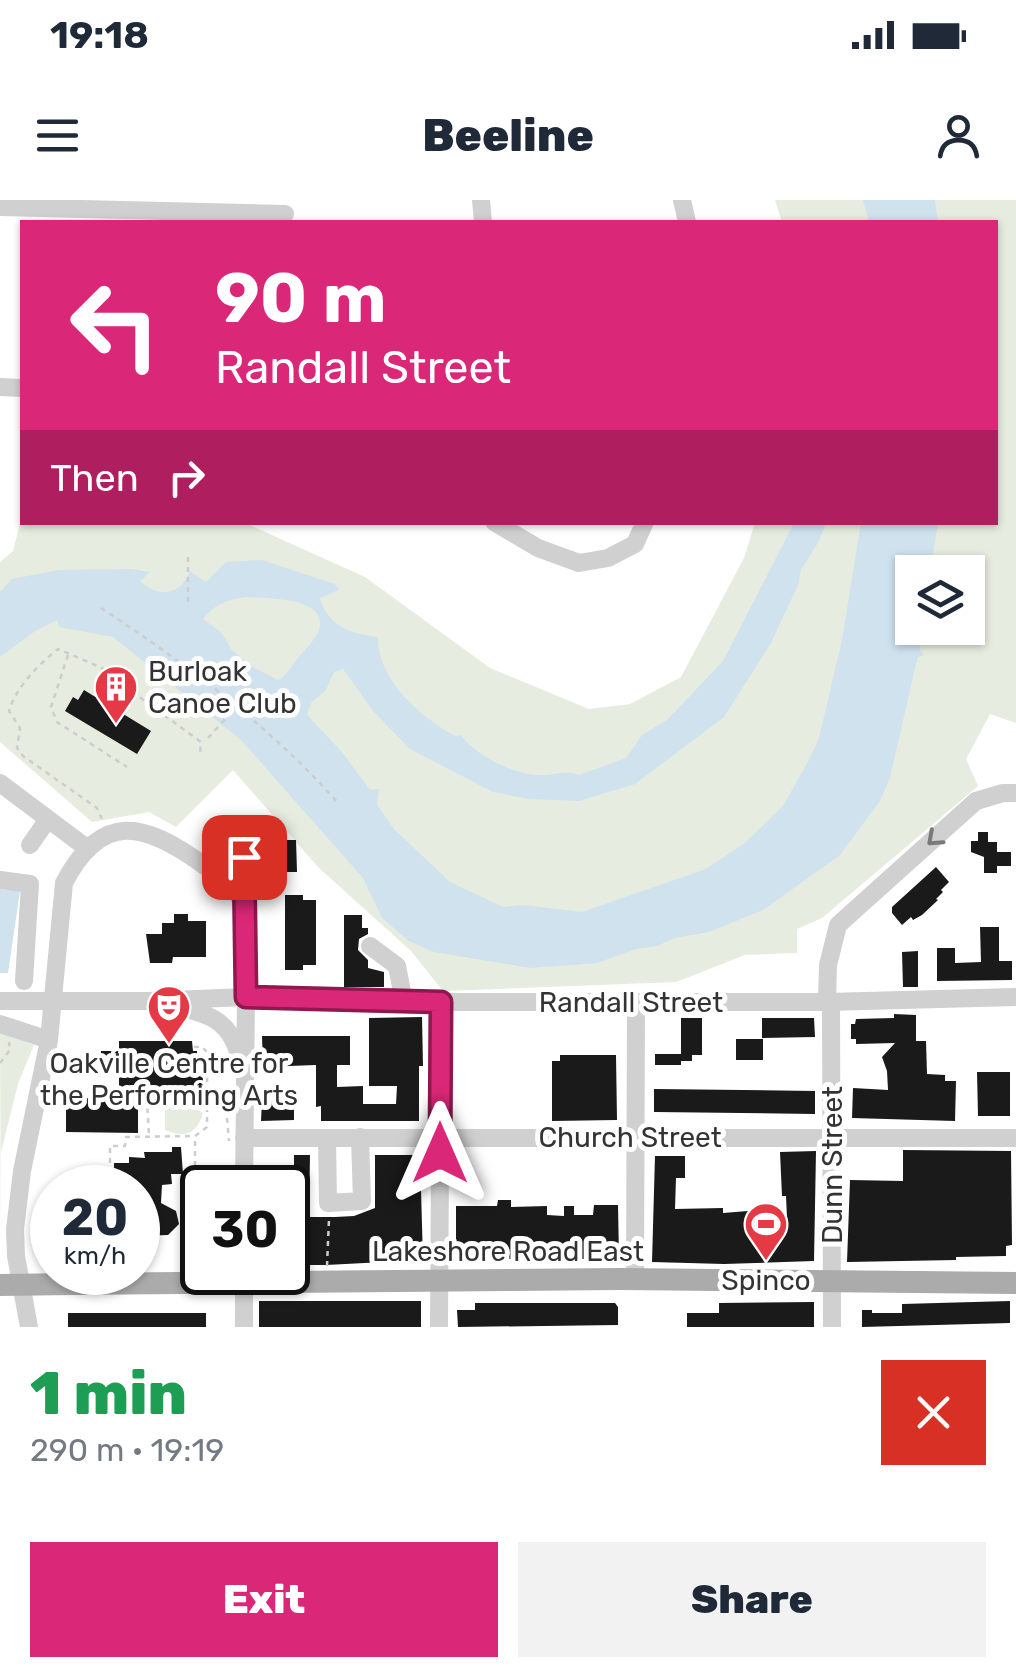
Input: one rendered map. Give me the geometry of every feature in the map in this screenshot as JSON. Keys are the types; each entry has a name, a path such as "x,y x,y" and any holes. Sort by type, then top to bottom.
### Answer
{"main road":[{"name":"Lakeshore Road East","path":"310,1279 1016,1283"},
{"name":"Lakeshore Road East","path":"0,1285 180,1284"}],"street":[{"path":"0,206 78,204 285,212"},
{"path":"499,525 538,548 579,563 608,558 635,544 644,525"},
{"path":"0,782 88,849"},
{"name":"Dunn Street","path":"832,1327 828,964 838,926 976,801 1003,793 1016,794"},
{"path":"30,845 48,819"},
{"path":"29,1327 15,1230 22,1171 50,1040 64,883 75,862 88,849 108,835 136,831 167,839 233,888 242,898 244,908"},
{"path":"241,1165 237,1139 245,1072 246,997 242,832"},
{"path":"0,880 30,884 24,981"},
{"path":"370,946 401,972 404,1002"},
{"name":"Randall Street","path":"148,1001 246,997 404,1002 829,1002 1016,997"},
{"path":"0,1001 148,1001 202,1013 228,1028 245,1072"},
{"path":"439,1327 441,1002"},
{"path":"635,1280 636,1002"},
{"path":"5,1031 50,1040"},
{"path":"327,1138 328,1202 362,1201 360,1137"},
{"name":"Church Street","path":"237,1139 1016,1138"},
{"path":"244,1295 244,1327"}],"path":[{"path":"188,556 188,602"},
{"path":"101,608 236,707 306,768 338,803"},
{"path":"108,835 97,808 17,748 20,728 9,711 12,700 46,659 58,649 102,668 127,692 201,742 200,754"},
{"path":"69,654 52,706 56,722 127,767"},
{"path":"208,738 236,707"},
{"path":"0,1045 5,1031"},
{"path":"0,1063 10,1050 5,1031"},
{"path":"110,1165 110,1146 126,1146 126,1137 195,1136 207,1127 207,1052 194,1047"},
{"path":"207,1094 230,1091"},
{"path":"207,1094 225,1095 237,1139"},
{"path":"147,1098 148,1136"},
{"path":"195,1136 195,1165"},
{"path":"327,1268 329,1218"}],"shaded area":[{"path":"775,200 1016,200 1016,723 990,714 966,759 978,786 822,918 797,929 797,953 745,955 676,982 443,991 411,951 319,868 233,770 176,827 149,812 92,822 0,742 0,562 13,551 20,523 249,525 365,577 490,668 589,709 630,704 681,677 744,558 754,525 998,525 998,220 781,220"},
{"path":"0,1033 34,1045 18,1084 1,1152 1,1255"},
{"path":"172,1098 194,1098 195,1108 203,1113 190,1132 165,1130 165,1103"}],"water":[{"path":"863,200 935,200 938,220 868,220"},
{"path":"793,525 825,525 801,570 771,643 724,717 635,784 579,801 529,799 493,792 410,749 374,712 343,669 334,672 307,715 342,752 370,790 379,789 377,805 394,829 450,882 503,907 524,905 582,912 706,869 745,843 783,806 819,738 842,640 861,525 938,525 933,555 895,555 895,645 920,645 924,655 918,657 890,778 880,801 840,855 763,910 709,932 675,938 597,963 531,968 434,952 409,941 382,918 363,878 242,741 113,637 59,627 57,620 0,657 0,592 12,579 59,570 132,569 150,572 140,581 154,590 168,592 181,586 190,571 206,582 226,562 262,560 335,584 339,590 320,598 328,615 350,631 378,637 385,668 403,695 428,718 455,736 461,735 496,762 539,775 579,775 626,758 642,735 667,720 723,661","holes":["245,597 306,606 316,612 320,622 317,634 278,680 251,666 231,649 222,633 203,619 227,601"]},
{"path":"0,889 20,891 8,973 0,973"}],"building":[{"name":"Burloak Canoe Club","path":"84,690 151,731 137,754 65,711 73,697 78,700"},
{"path":"978,832 988,832 988,842 997,842 997,852 1011,852 1011,866 997,866 997,873 984,873 984,857 971,852 971,841 978,841"},
{"path":"265,840 296,840 297,872 280,872 280,864 265,864"},
{"path":"936,867 949,882 922,915 913,920 911,917 902,925 892,907"},
{"path":"285,895 316,900 316,965 303,965 303,970 285,970"},
{"path":"174,914 188,914 188,921 206,921 206,957 173,957 172,963 150,963 146,934 162,934 162,923 174,923"},
{"path":"344,915 362,915 362,928 368,928 368,934 359,939 358,950 368,960 368,968 384,972 384,987 344,987"},
{"path":"980,927 999,927 999,961 1012,961 1012,980 937,981 937,948 955,948 955,963 981,962"},
{"path":"918,951 918,987 903,987 902,952"},
{"path":"894,1014 916,1015 916,1041 926,1041 927,1074 945,1075 945,1081 956,1081 955,1121 852,1118 853,1088 888,1090 882,1057 895,1043 856,1044 856,1039 851,1039 851,1024 856,1019 894,1018"},
{"path":"422,1017 419,1121 321,1121 321,1106 316,1107 316,1065 263,1067 262,1036 350,1036 350,1065 337,1065 337,1087 363,1086 363,1104 396,1104 397,1086 369,1086 369,1018"},
{"path":"681,1018 702,1018 702,1055 692,1055 692,1061 681,1061 681,1065 655,1065 655,1054 681,1054"},
{"path":"762,1018 814,1018 815,1037 762,1038"},
{"path":"736,1039 763,1039 763,1060 736,1060"},
{"path":"119,1041 192,1041 193,1051 197,1051 200,1059 204,1087 188,1087 188,1092 138,1092 138,1133 66,1132 66,1098 119,1098 119,1072 101,1072 101,1051 119,1051"},
{"path":"560,1055 616,1055 617,1120 552,1121 552,1061 560,1061"},
{"path":"977,1072 1010,1072 1010,1116 978,1116"},
{"path":"654,1089 815,1091 815,1114 654,1112"},
{"path":"262,1100 294,1100 294,1120 261,1121"},
{"path":"172,1147 181,1147 182,1165 180,1174 171,1174 172,1184 162,1185 161,1203 176,1211 179,1224 168,1235 160,1235 160,1165 114,1163 129,1163 129,1157 145,1158 144,1152 172,1152"},
{"path":"903,1150 1011,1151 1012,1245 1006,1246 1006,1256 847,1262 850,1180 903,1181"},
{"path":"816,1151 814,1261 652,1262 655,1156 685,1156 685,1178 676,1178 675,1209 723,1208 723,1213 760,1210 760,1218 787,1218 780,1152"},
{"path":"294,1155 310,1155 310,1165 294,1165"},
{"path":"375,1155 420,1155 423,1260 310,1265 310,1217 354,1216 375,1208"},
{"path":"498,1200 511,1200 511,1207 547,1206 547,1215 564,1216 564,1206 574,1206 574,1215 593,1215 594,1205 618,1205 619,1259 484,1259 474,1264 456,1264 456,1206 497,1206"},
{"path":"259,1301 421,1301 421,1327 259,1327"},
{"path":"1010,1301 1010,1323 862,1327 862,1310 902,1313 902,1304"},
{"path":"814,1302 814,1327 687,1327 687,1313 719,1313 719,1303"},
{"path":"475,1303 615,1303 618,1325 458,1327 457,1310 475,1310"},
{"path":"68,1313 206,1313 206,1327 68,1327"}],"place":[{"name":"Burloak Canoe Club","path":"116,725"},
{"name":"Oakville Centre for the Performing Arts","path":"169,1045"},
{"name":"Spinco","path":"766,1262"}],"route":[{"path":"244,857 246,997 441,1002 440,1153"}]}
